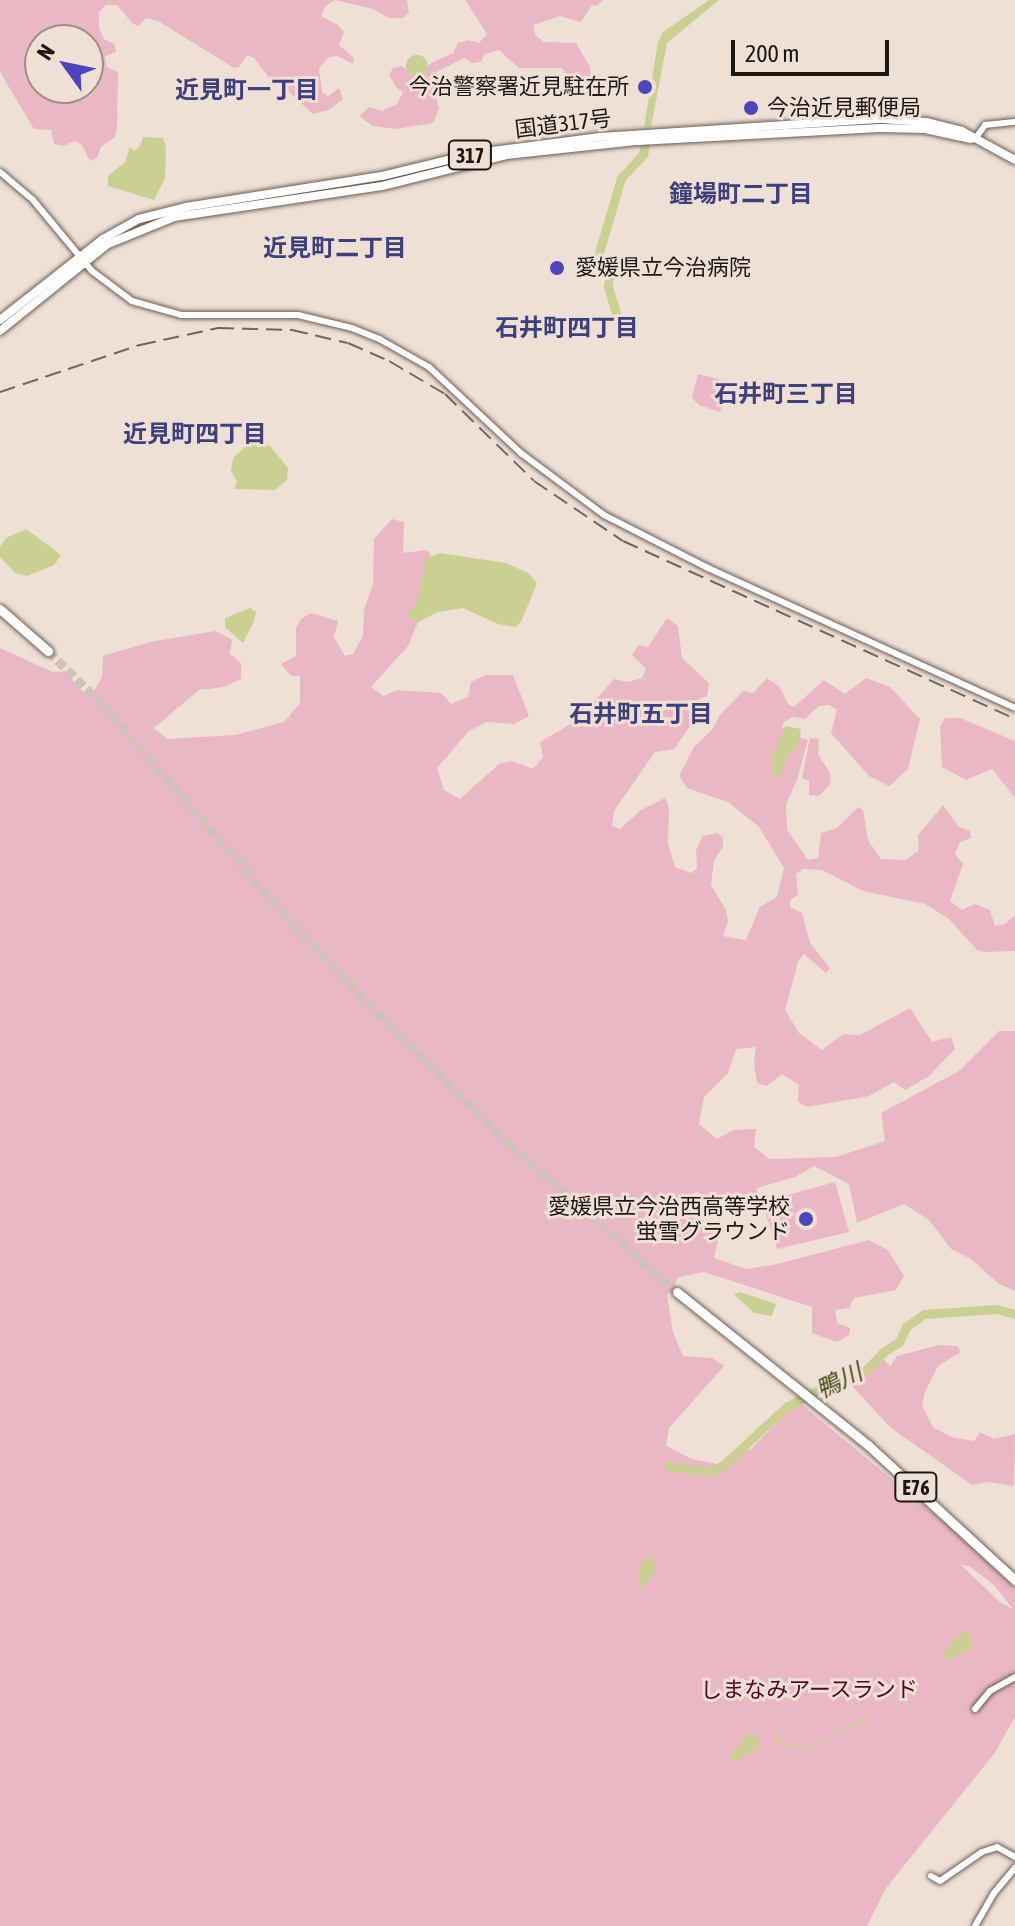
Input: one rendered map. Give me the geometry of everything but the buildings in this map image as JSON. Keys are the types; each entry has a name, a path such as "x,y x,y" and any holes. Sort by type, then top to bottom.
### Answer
{"highway":[{"name":"国道317号","path":"0,320 82,260 120,237 174,217 382,186 506,155 638,141 880,128 925,129 975,139 1015,160"},
{"name":"国道317号","path":"0,331 82,260"},
{"path":"0,609 48,651"},
{"name":"E76","path":"677,1292 796,1386 924,1494 1015,1580"}],"street":[{"path":"975,139 985,125 1015,122"},
{"path":"0,172 26,192 82,260 123,296 160,312 181,315 298,315 352,328 381,340 429,367 522,454 604,515 708,568 1015,708"},
{"path":"975,1709 990,1691 1015,1677"},
{"path":"931,1876 940,1881 982,1852 997,1847 1015,1857"},
{"path":"975,1926 994,1893 1015,1868"}],"green space":[{"path":"0,0 335,0 325,6 321,16 344,32 339,45 354,58 353,64 337,56 329,57 319,68 322,92 328,96 339,88 343,99 329,110 313,114 279,83 271,80 254,58 247,55 239,67 234,68 158,21 146,18 139,26 133,24 117,5 106,5 99,12 99,24 24,24 24,104 104,104 104,39 115,45 116,52 105,56 107,67 118,72 115,137 101,147 97,158 90,161 82,145 75,141 63,146 54,144 51,130 34,129 0,71"},
{"path":"335,0 407,0 409,13 403,18 389,18 373,9"},
{"path":"465,0 603,0 597,6 592,5 581,22 560,16 533,25 535,35 544,42 576,43 590,67 590,76 584,80 568,77 562,68 519,68 499,50 485,54 480,62 472,63 464,58 431,75 439,108 433,123 396,129 373,126 359,116 369,107 382,111 397,104 403,92 389,75 393,68 401,66 419,77 431,63 453,53 458,43 469,40 479,43 487,34"},
{"path":"698,374 730,382 720,412 699,405 692,398"},
{"name":"しまなみアースランド","path":"392,519 404,522 403,553 427,550 433,560 421,615 408,646 371,687 383,696 397,690 441,693 451,704 468,697 471,682 486,675 513,675 529,716 514,724 487,722 469,731 437,768 444,790 460,799 499,764 512,761 533,769 543,757 540,742 579,719 614,679 627,682 642,678 646,669 632,655 639,645 648,647 667,618 678,626 682,658 709,683 707,696 696,701 692,723 674,749 655,752 614,811 612,826 620,829 641,810 665,798 669,808 668,843 675,867 691,873 697,869 696,850 703,836 717,833 723,838 723,847 714,860 711,885 726,910 728,921 723,936 746,940 760,907 777,897 784,868 759,827 728,802 687,788 679,776 694,747 712,730 720,715 743,691 753,693 767,678 780,687 788,704 794,707 824,680 845,694 866,678 890,687 920,719 908,769 889,786 869,776 831,733 837,710 829,705 819,706 805,719 793,717 784,722 782,727 787,734 808,740 797,780 786,804 787,830 808,860 818,858 821,833 837,828 858,807 863,810 868,840 881,859 906,860 919,850 918,835 943,805 959,827 970,831 971,838 960,842 955,854 963,864 950,901 962,910 975,904 990,910 995,926 1005,924 1015,915 1015,951 985,952 977,950 949,919 925,904 863,891 822,870 803,869 796,874 798,895 790,900 790,907 802,913 810,943 830,968 826,973 804,954 798,962 785,1010 799,1033 822,1050 843,1034 860,1035 910,1008 932,1042 951,1037 955,1049 929,1076 905,1090 894,1082 869,1096 807,1107 798,1102 799,1085 782,1074 767,1086 757,1083 754,1062 756,1047 736,1049 728,1073 704,1097 699,1124 717,1139 733,1130 756,1129 754,1147 770,1159 836,1157 885,1141 881,1113 959,1071 999,1031 1015,1031 1015,1291 999,1284 971,1259 951,1249 929,1220 904,1204 857,1223 849,1184 814,1166 795,1177 757,1188 757,1206 732,1209 697,1192 678,1200 683,1215 703,1220 720,1230 714,1258 746,1269 869,1240 888,1250 904,1276 896,1290 854,1298 849,1308 835,1310 837,1323 850,1328 849,1335 837,1342 812,1333 812,1307 704,1272 679,1277 667,1295 673,1332 683,1356 712,1358 724,1366 669,1428 666,1446 692,1459 717,1464 752,1448 786,1413 801,1404 948,1526 1015,1588 1015,1717 994,1754 886,1888 867,1926 0,1926 0,648 53,672 65,671 89,699 102,677 103,656 150,642 216,631 232,640 230,654 241,663 241,679 224,687 199,690 154,728 167,739 235,735 284,722 300,703 300,676 291,676 281,664 296,656 296,628 301,619 311,613 338,621 334,637 345,656 353,654 363,636 364,610 373,584 374,539","holes":["961,1565 969,1566 994,1585 1013,1609 1000,1602"]},
{"path":"945,718 960,718 1015,741 1015,798 992,769 966,780 942,767 940,727"},
{"path":"810,738 819,739 818,754 831,775 830,784 819,796 809,795 809,781 802,778"},
{"name":"愛媛県立今治西高等学校 蛍雪グラウンド","path":"835,1182 849,1232 777,1249 763,1205 766,1201"},
{"path":"939,1345 957,1346 961,1352 938,1366 925,1392 922,1406 933,1427 951,1437 974,1441 980,1432 994,1439 1015,1434 1014,1486 989,1482 972,1485 891,1428 851,1385 884,1359 890,1367 897,1356"}],"shaded area":[{"path":"709,0 719,0 667,43 651,127 644,127 658,42 663,32"},
{"path":"417,55 425,58 428,66 425,74 417,77 409,74 406,66 409,58"},
{"path":"143,137 163,138 166,148 165,178 154,200 108,186 108,176 125,162 130,147 134,151 140,146"},
{"path":"260,443 270,446 288,468 287,480 275,490 234,489 237,481 231,471 233,458 246,446"},
{"path":"26,529 61,555 54,565 27,576 15,573 0,557 0,547 6,538"},
{"path":"440,553 506,563 528,573 537,583 521,622 515,627 498,624 463,608 438,612 418,622 411,620 408,615 418,599 426,559"},
{"path":"250,608 256,612 243,643 225,627 225,618"},
{"path":"785,726 801,729 799,743 787,758 781,773 773,779 771,759"},
{"path":"740,1292 776,1304 772,1316 754,1313 734,1294"},
{"path":"643,1558 653,1558 656,1571 640,1590 637,1584"},
{"path":"966,1631 972,1635 972,1648 947,1661 943,1656 953,1639"},
{"path":"744,1735 758,1735 757,1749 733,1762 729,1757 741,1744"}],"waterway":[{"path":"616,313 608,286 611,263 598,256 621,178 643,154 647,134"},
{"name":"鴨川","path":"669,1466 709,1472 720,1468 786,1407 839,1379 852,1379 864,1372 883,1352 899,1342 906,1327 924,1314 996,1309 1015,1314"},
{"path":"836,1732 859,1723 867,1714"},
{"path":"775,1732 779,1742 794,1748 807,1748 824,1739"}],"tunnel":[{"path":"48,651 103,705 293,924 398,1034 509,1144 677,1292"}],"railway":[{"path":"0,392 140,345 218,328 292,330 348,343 389,361 445,394 534,481 623,541 1015,719"}],"place":[{"name":"今治警察署近見駐在所","path":"645,87"},
{"name":"今治近見郵便局","path":"751,108"},
{"name":"愛媛県立今治病院","path":"557,268"},
{"name":"愛媛県立今治西高等学校 蛍雪グラウンド","path":"806,1219"}],"district":[{"name":"近見町一丁目","path":"247,90"},
{"name":"鐘場町二丁目","path":"741,194"},
{"name":"近見町二丁目","path":"335,248"},
{"name":"石井町四丁目","path":"567,328"},
{"name":"石井町三丁目","path":"786,394"},
{"name":"近見町四丁目","path":"195,434"},
{"name":"石井町五丁目","path":"641,714"}]}
